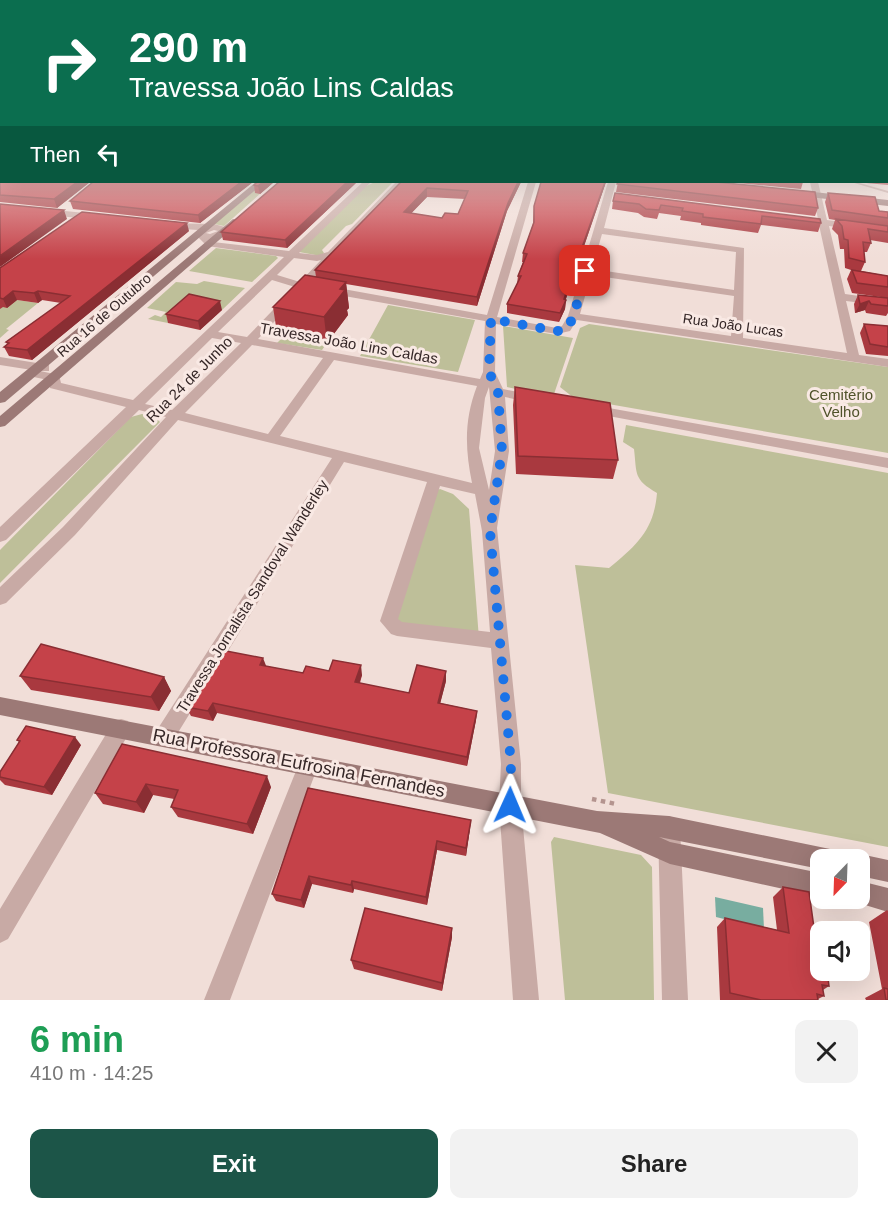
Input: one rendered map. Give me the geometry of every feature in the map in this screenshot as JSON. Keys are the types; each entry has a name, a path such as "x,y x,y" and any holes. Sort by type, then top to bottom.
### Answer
{"street":[{"path":"205,235 260,183"},
{"name":"Rua 24 de Junho","path":"0,536 366,183"},
{"name":"Rua 24 de Junho","path":"0,598 69,531 175,415 248,343 275,321 291,303 301,285 399,183"},
{"path":"526,1000 510,805 511,764 490,531 472,448 486,378 491,319 532,183"},
{"path":"268,276 301,285 557,331 566,330 574,316 612,183"},
{"path":"814,183 823,223 840,273 840,297 854,358"},
{"path":"789,192 888,203"},
{"path":"608,195 620,197"},
{"path":"52,227 74,201"},
{"path":"35,211 104,218"},
{"path":"64,229 81,216"},
{"name":"Rua 16 de Outubro","path":"0,399 137,284 205,235 224,232 241,217"},
{"path":"789,219 888,231"},
{"path":"160,224 290,255 317,258 330,255"},
{"path":"597,230 741,250 737,341"},
{"name":"Rua 16 de Outubro","path":"0,423 159,287 205,235"},
{"path":"585,271 739,294"},
{"path":"137,284 159,287"},
{"path":"840,297 888,303"},
{"path":"102,313 125,317"},
{"name":"Rua João Lucas","path":"574,316 888,363"},
{"name":"Travessa João Lins Caldas","path":"210,334 330,357 486,378"},
{"path":"272,438 330,357"},
{"path":"0,361 60,374 54,385 482,490"},
{"path":"486,378 498,392 502,451 490,531"},
{"path":"498,392 544,401"},
{"path":"578,407 888,463"},
{"name":"Travessa Jornalista Sandoval Wanderley","path":"164,736 341,455"},
{"path":"435,479 389,621 397,629 500,642"},
{"name":"Rua Professora Eufrosina Fernandes","path":"0,706 164,736 597,822"},
{"path":"0,931 121,728"},
{"path":"217,1000 308,766"},
{"path":"597,822 669,827 810,856"},
{"path":"597,822 670,853 810,883"},
{"path":"669,827 675,1000"},
{"path":"870,868 888,871"},
{"path":"870,896 888,900"}],"lane":[{"path":"856,183 888,192"}],"green space":[{"path":"373,183 392,183 352,224 346,226 322,250 324,253 321,256 299,252 364,187"},
{"path":"262,184 271,184 224,226 214,224"},
{"path":"216,248 278,258 252,282 189,271"},
{"path":"204,281 245,288 222,310 178,314 168,323 148,319 155,315 161,317 166,312 147,308 176,282 197,284"},
{"path":"17,300 38,303 6,329 9,330 0,338 0,307"},
{"path":"388,305 475,320 458,372 360,356"},
{"name":"Cemitério Velho","path":"589,324 888,367 888,453 574,398 560,387 580,328"},
{"path":"503,326 573,338 553,397 507,387"},
{"path":"285,335 327,343 322,350 277,343"},
{"path":"142,414 155,417 160,422 0,583 0,550 131,417"},
{"path":"626,425 888,473 888,847 608,793 575,565 609,568 636,544 652,517 657,493 640,480 636,470 634,449 623,442"},
{"path":"440,489 453,494 469,509 479,639 393,624 430,493"},
{"path":"554,837 641,855 652,867 654,1000 565,1000 551,842"}],"water":[{"path":"715,897 763,908 764,929 716,917"}],"building":[{"path":"0,183 76,183 54,199 0,195"},
{"path":"92,183 240,183 198,215 70,201"},
{"path":"278,183 346,183 285,240 221,232"},
{"path":"400,183 518,183 508,203 477,297 315,270","holes":["427,188 468,191 458,214 445,213 442,218 404,212"]},
{"path":"541,183 605,183 560,313 507,304 521,276 518,276 527,254 523,253 534,222 534,206"},
{"path":"726,183 815,192 818,208 617,184"},
{"path":"615,193 820,219 821,223 762,216 761,224 703,217 703,214 682,211 683,208 661,205 659,210 646,209 639,204 613,201"},
{"path":"828,193 875,197 879,211 888,212 888,218 832,210"},
{"path":"0,204 64,210 0,256"},
{"path":"82,212 187,223 27,350 4,347 9,343 6,342 70,296 38,291 34,293 13,291 3,299 0,298 0,268"},
{"path":"836,219 888,226 888,232 868,229 871,243 863,242 865,262 849,258 848,240 844,239 842,226"},
{"path":"852,270 888,276 888,287 857,283"},
{"path":"305,275 346,282 340,289 345,290 324,317 273,307"},
{"path":"189,294 220,301 198,321 166,314"},
{"path":"858,295 888,298 888,306 871,304 869,301 860,304"},
{"path":"864,324 888,326 888,347 870,344"},
{"path":"515,387 610,403 618,460 518,456"},
{"path":"41,644 164,677 151,697 20,676"},
{"path":"221,650 263,658 260,665 303,673 306,666 329,671 333,660 361,665 355,682 409,693 417,665 446,671 438,703 477,711 467,757 213,703 208,711 186,707"},
{"path":"26,726 75,737 44,787 0,777 0,772 20,741 17,740"},
{"path":"122,744 267,776 247,824 171,807 178,790 146,784 136,802 95,793"},
{"path":"308,788 471,820 466,848 437,841 426,897 352,881 351,885 309,876 301,900 272,894"},
{"path":"783,887 809,892 813,921 810,921 810,981 828,981 829,986 822,985 824,996 817,994 818,1000 761,1000 730,993 725,918 789,933"},
{"path":"365,908 452,928 442,983 351,960"},
{"path":"884,988 888,989 888,1000 886,1000"}],"route":[{"path":"510,805 511,764 490,531 502,451 498,392 489,372 491,319 557,331 566,330 574,316 585,271"}]}
